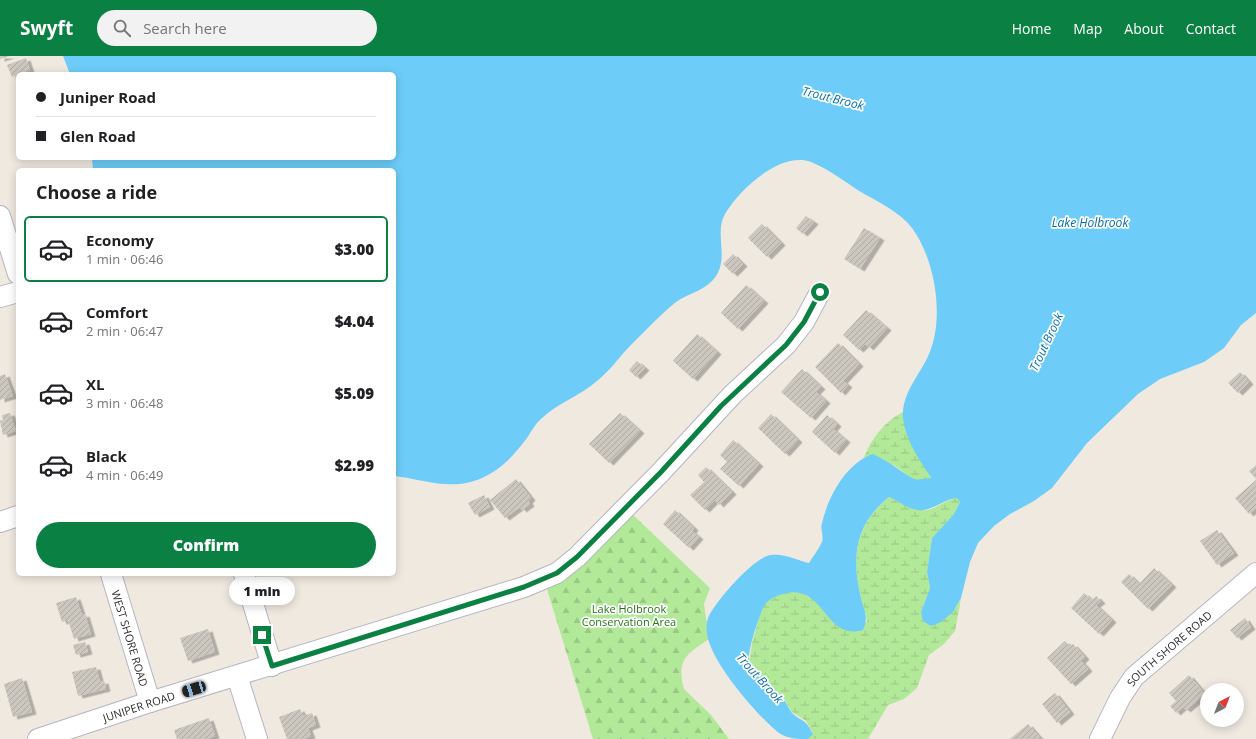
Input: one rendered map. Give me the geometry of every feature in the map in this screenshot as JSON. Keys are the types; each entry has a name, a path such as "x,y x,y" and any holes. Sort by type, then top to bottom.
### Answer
{"street":[{"path":"0,216 16,268"},
{"name":"JUNIPER ROAD","path":"38,739 150,702 272,666 524,587 557,573 577,557 661,472 733,394 786,345 804,322 820,292"},
{"path":"0,297 16,293"},
{"path":"0,522 16,517"},
{"name":"SOUTH SHORE ROAD","path":"1100,739 1120,698 1134,677 1256,573"},
{"name":"WEST SHORE ROAD","path":"112,576 150,702"},
{"path":"245,576 272,666"},
{"path":"237,676 257,739"}],"green space":[{"path":"903,412 915,448 934,481 919,481 889,463 864,457 879,431 896,416"},
{"path":"889,497 917,510 931,509 957,498 960,502 954,514 932,538 927,572 930,588 921,612 953,612 961,598 955,631 944,644 929,655 917,688 904,699 888,705 868,739 808,739 813,733 806,721 792,712 784,699 770,685 756,676 749,663 752,643 762,607 771,598 788,591 801,592 814,600 840,628 867,622 856,569 858,543 869,519"},
{"name":"Lake Holbrook Conservation Area","path":"631,513 710,588 704,604 709,639 685,658 681,671 682,679 684,689 711,715 729,739 593,739 546,586 567,579"}],"water":[{"name":"Lake Holbrook","path":"63,56 1256,56 1256,313 1241,325 1224,348 1204,362 1160,379 1138,394 1087,443 1052,488 1034,501 1010,514 994,526 978,543 970,562 961,598 953,612 941,622 931,626 923,621 921,612 930,588 927,572 932,538 954,514 960,502 957,498 928,509 918,510 910,508 889,497 869,518 858,542 856,555 858,583 866,617 863,630 850,631 839,627 814,601 805,595 793,592 771,599 762,610 749,652 749,663 752,671 780,695 792,713 806,723 813,734 808,739 789,738 779,733 759,714 725,672 716,658 710,644 707,631 708,618 718,602 736,581 755,563 764,557 781,555 809,563 822,542 822,523 834,492 847,473 863,458 873,454 916,480 928,482 934,481 923,466 913,448 903,420 904,403 907,395 926,361 934,340 937,306 932,272 927,256 920,241 907,222 888,208 831,172 811,162 799,160 786,162 774,167 750,184 731,204 725,214 721,229 722,253 720,269 712,281 703,288 676,302 630,346 602,377 583,391 547,413 537,423 518,450 497,470 484,477 461,484 439,484 396,476 396,168 93,168 92,160 396,160 396,72 69,72"}],"building":[{"path":"0,56 10,56 0,59"},
{"path":"26,58 30,70 25,72 16,72 16,75 12,77 7,65"},
{"path":"806,216 814,222 803,234 796,228"},
{"path":"762,224 781,243 767,257 748,238"},
{"path":"864,228 880,238 860,269 844,259"},
{"path":"733,254 743,264 733,274 723,264"},
{"path":"746,285 764,301 738,329 721,313"},
{"path":"866,310 887,328 869,348 865,344 859,350 843,335"},
{"path":"697,334 717,352 693,379 673,361"},
{"path":"838,343 859,364 843,381 848,385 841,393 815,367"},
{"path":"637,361 645,368 636,377 629,370"},
{"path":"802,369 821,387 816,392 826,401 811,418 781,392"},
{"path":"1240,372 1249,382 1238,393 1228,383"},
{"path":"5,374 13,396 0,400 0,376"},
{"path":"10,413 16,431 3,435 0,421 3,420 2,415"},
{"path":"620,413 640,431 609,463 589,444"},
{"path":"771,414 798,440 785,454 758,428"},
{"path":"827,415 837,424 833,429 846,440 835,453 812,432"},
{"path":"733,440 759,464 739,486 720,469 727,462 720,455"},
{"path":"1256,465 1256,479 1249,471"},
{"path":"706,467 732,492 719,505 715,500 705,510 690,495 704,482 698,475"},
{"path":"516,479 531,498 528,501 530,504 522,510 520,507 505,518 490,500"},
{"path":"1256,480 1256,508 1249,514 1235,498"},
{"path":"484,495 490,507 475,515 468,503"},
{"path":"675,510 694,528 692,531 699,537 689,548 663,524"},
{"path":"1217,530 1234,553 1217,565 1200,541"},
{"path":"1154,568 1172,585 1148,609 1121,582 1129,574 1139,584"},
{"path":"1084,593 1092,600 1096,596 1101,601 1096,605 1112,620 1099,634 1071,608"},
{"path":"76,597 82,615 85,614 91,634 74,639 68,620 62,622 56,603"},
{"path":"1245,618 1251,627 1237,638 1230,630"},
{"path":"208,629 215,652 188,661 180,638"},
{"path":"1065,641 1070,646 1073,644 1085,657 1081,661 1088,669 1071,684 1047,658"},
{"path":"85,642 88,652 76,655 73,645"},
{"path":"96,667 100,682 104,681 106,689 78,696 72,672"},
{"path":"1189,675 1200,688 1200,698 1186,710 1183,707 1176,713 1170,706 1176,701 1169,693"},
{"path":"22,678 32,712 13,717 4,684"},
{"path":"1055,693 1070,712 1057,723 1042,704"},
{"path":"300,709 303,716 312,713 316,725 308,728 311,736 303,739 287,739 279,717"},
{"path":"209,718 215,736 206,739 177,739 174,730"},
{"path":"1028,724 1041,739 1010,739"}],"waterway":[{"name":"Trout Brook","path":"914,483 941,480"}],"route":[{"path":"262,635 272,666 535,584 557,573 577,557 661,472 733,394 777,355 795,335 804,322 813,308 820,292"}]}
